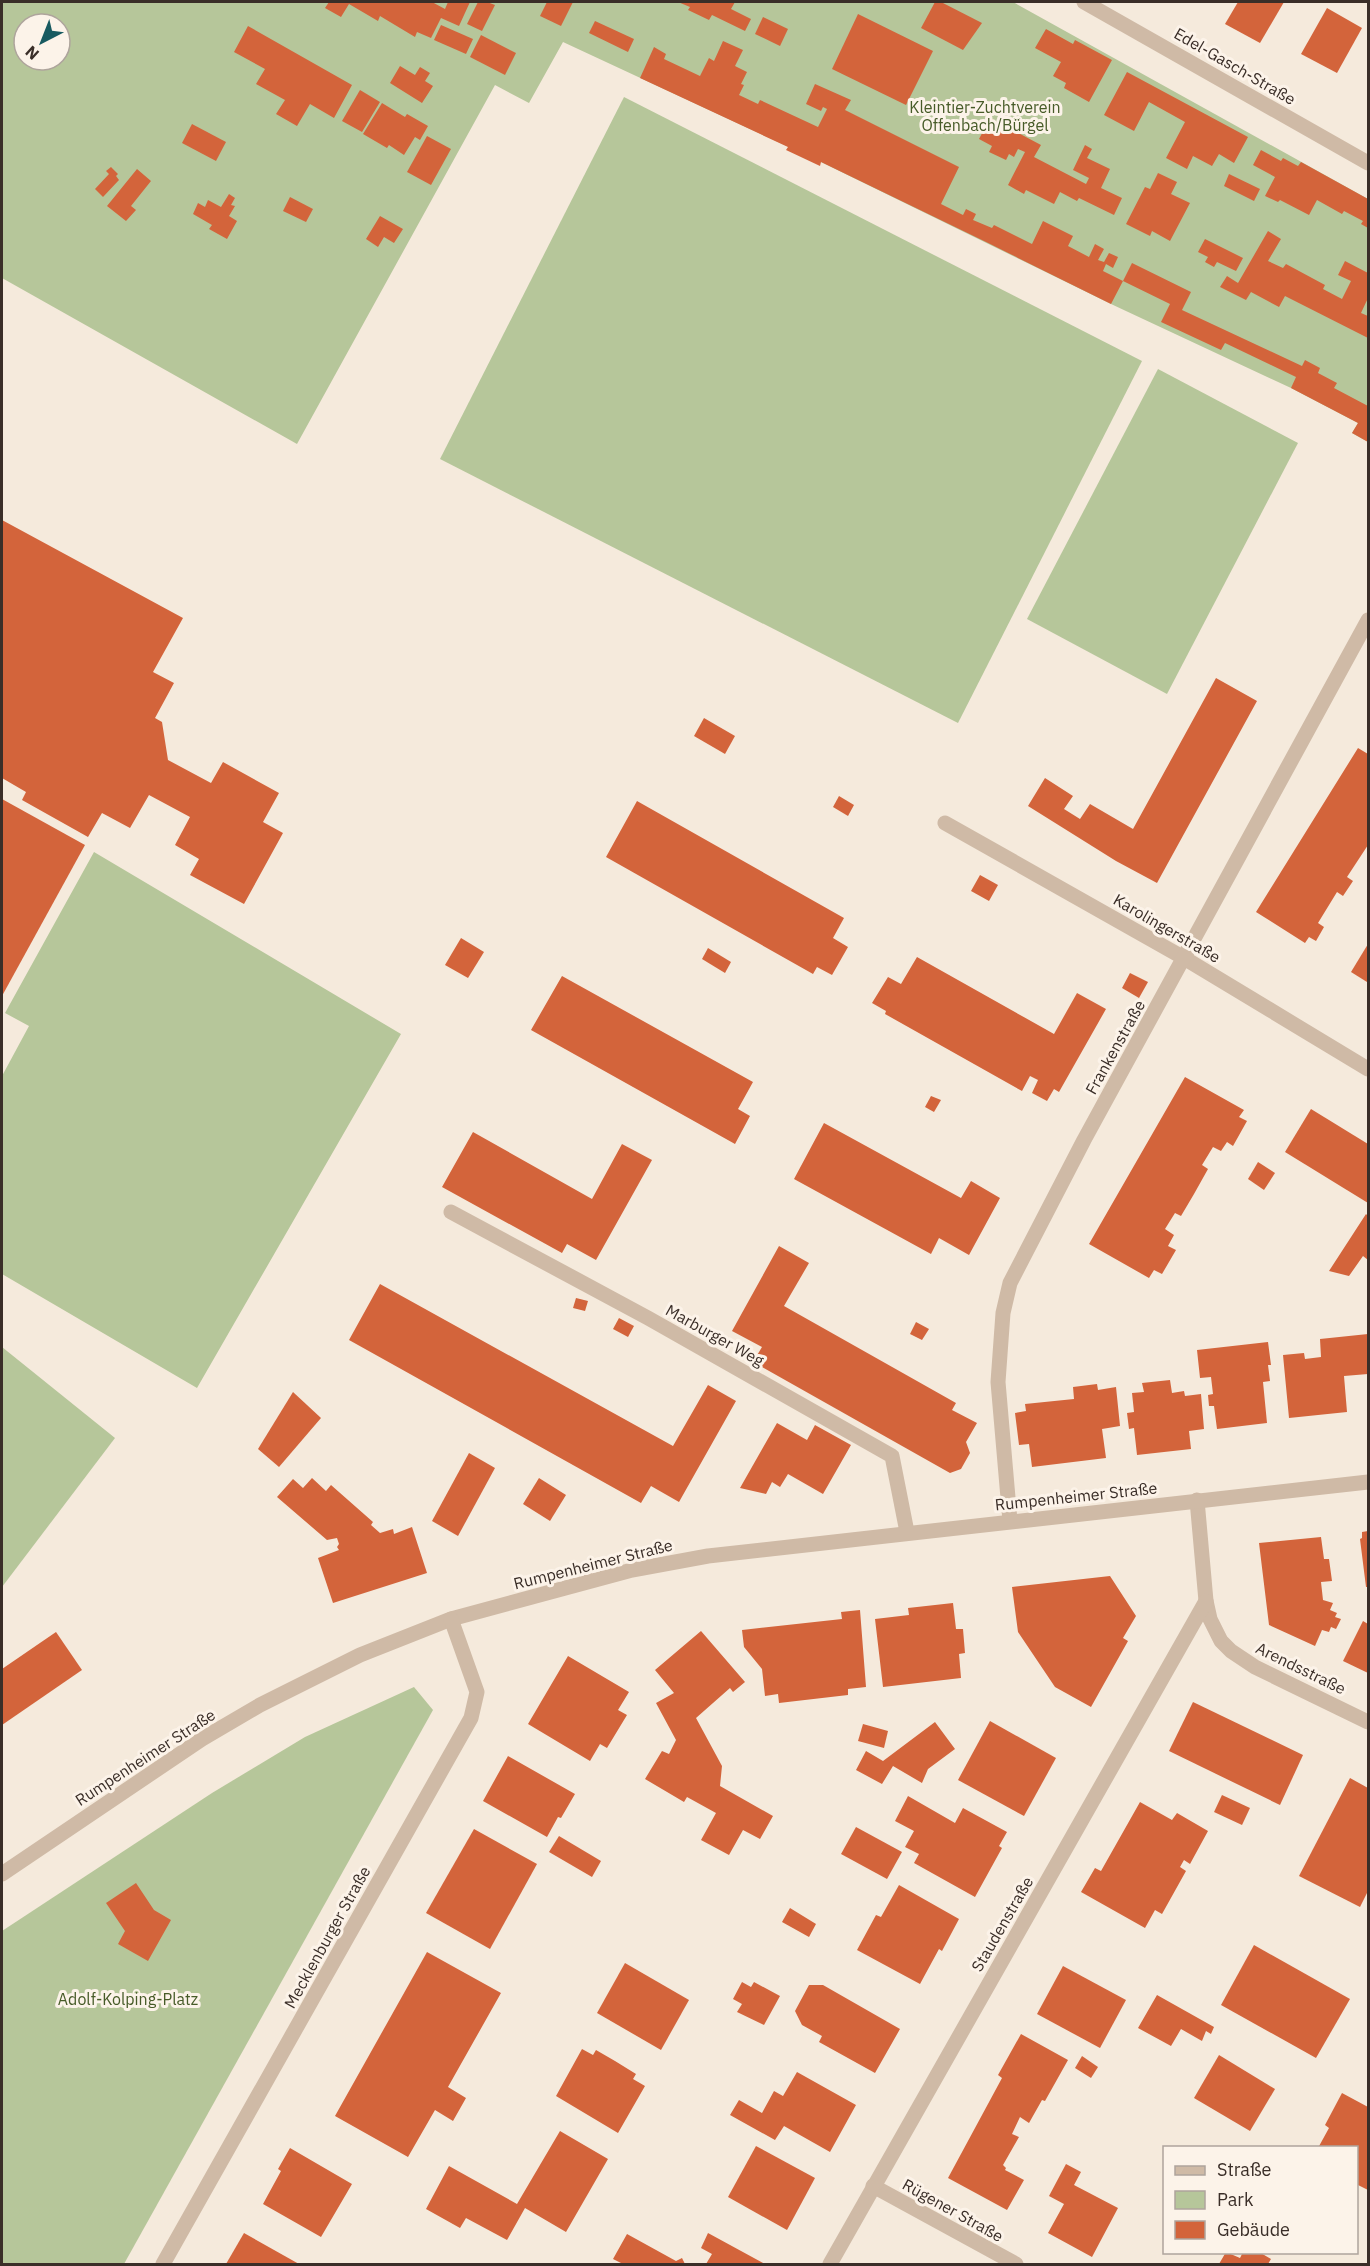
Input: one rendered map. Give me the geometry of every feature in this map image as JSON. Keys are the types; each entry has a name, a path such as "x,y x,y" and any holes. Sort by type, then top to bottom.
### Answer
{"street":[{"name":"Edel-Gasch-Straße","path":"1084,2 1368,163"},
{"name":"Frankenstraße","path":"1010,1521 998,1382 1003,1313 1010,1283 1084,1140 1368,620"},
{"name":"Karolingerstraße","path":"945,823 1184,958 1368,1069"},
{"name":"Marburger Weg","path":"451,1212 648,1318 892,1456 907,1532"},
{"name":"Rumpenheimer Straße","path":"2,1874 202,1739 260,1705 360,1655 451,1620 632,1570 708,1556 1368,1482"},
{"name":"Arendsstraße","path":"1197,1500 1206,1601 1210,1619 1218,1635 1231,1651 1242,1659 1368,1722"},
{"name":"Staudenstraße","path":"830,2265 1206,1601"},
{"name":"Mecklenburger Straße","path":"163,2265 471,1718 477,1692 451,1620"},
{"name":"Rügener Straße","path":"873,2186 1016,2265"}],"green space":[{"name":"Kleintier-Zuchtverein Offenbach/Bürgel","path":"2,2 1013,2 1368,199 1368,442 1352,433 1358,423 1291,388 1111,304 821,162 563,42 529,103 495,85 297,444 2,278"},
{"path":"624,97 1142,361 958,723 440,459"},
{"path":"1158,369 1298,443 1167,694 1027,619"},
{"path":"94,852 401,1034 197,1388 2,1274 2,1076 29,1026 5,1013"},
{"path":"2,1347 115,1438 2,1587"},
{"name":"Adolf-Kolping-Platz","path":"414,1687 433,1710 124,2264 2,2264 2,1931 212,1793 305,1737"}],"building":[{"path":"329,2 432,2 445,9 448,2 470,2 459,26 441,18 431,38 417,32 415,37 380,16 378,21 349,4 341,17 325,8"},
{"path":"478,2 495,5 482,31 467,24"},
{"path":"547,2 573,2 561,26 540,16"},
{"path":"678,2 735,2 731,9 751,19 745,31 712,15 709,20 688,10 690,7"},
{"path":"935,2 941,2 982,23 963,50 921,28"},
{"path":"1238,2 1284,2 1260,43 1225,24"},
{"path":"1327,8 1362,28 1337,73 1301,54"},
{"path":"858,14 933,51 906,105 832,69"},
{"path":"763,17 788,29 780,46 755,34"},
{"path":"595,21 634,39 628,52 589,33"},
{"path":"441,25 473,39 466,54 434,40"},
{"path":"248,26 352,85 334,118 310,104 297,126 276,114 285,100 256,84 265,69 234,52"},
{"path":"1046,29 1073,44 1075,40 1112,60 1089,102 1064,88 1066,83 1053,76 1061,62 1035,48"},
{"path":"481,35 516,53 505,75 470,57"},
{"path":"723,41 743,50 735,66 747,72 739,95 758,104 760,100 818,127 827,109 823,107 821,111 806,104 815,84 851,100 845,110 959,167 941,204 963,215 966,209 976,214 973,220 992,228 994,225 1032,244 1043,221 1073,236 1068,246 1089,257 1095,244 1104,249 1098,260 1104,262 1109,253 1118,257 1113,268 1106,264 1103,271 1123,281 1111,304 821,162 820,166 786,150 788,147 640,78 654,47 666,54 664,59 700,76 709,58 714,61"},
{"path":"400,66 415,75 420,67 430,73 425,81 433,86 422,103 390,83"},
{"path":"1127,72 1248,137 1234,163 1219,154 1212,166 1193,156 1187,169 1166,158 1185,122 1149,102 1134,131 1104,115"},
{"path":"360,90 380,102 362,132 342,121"},
{"path":"382,103 405,117 407,114 428,126 420,140 415,137 404,155 389,145 387,148 363,134"},
{"path":"990,118 1041,145 1034,157 1086,184 1089,178 1073,170 1085,145 1092,149 1087,158 1110,169 1101,188 1122,198 1114,215 1079,198 1077,201 1060,192 1054,204 1026,190 1024,194 1008,185 1025,152 1018,149 1014,157 1009,154 1006,160 989,152 992,146 979,139"},
{"path":"192,124 226,142 216,161 182,143"},
{"path":"427,136 451,149 431,185 407,172"},
{"path":"1261,150 1281,161 1283,158 1298,166 1301,162 1368,199 1368,228 1361,224 1363,221 1344,211 1342,214 1317,200 1309,215 1280,200 1278,202 1265,196 1275,177 1253,165"},
{"path":"111,167 118,174 116,176 119,180 103,197 95,189 109,174 106,171"},
{"path":"137,169 151,181 131,206 136,210 126,221 107,206"},
{"path":"1158,173 1177,182 1171,194 1190,203 1170,241 1152,231 1150,236 1126,224 1145,187 1150,189"},
{"path":"1229,174 1260,189 1254,201 1224,186"},
{"path":"229,194 235,198 231,205 235,206 229,216 237,221 227,239 209,229 212,225 193,214 198,203 205,207 208,200 221,207"},
{"path":"290,197 313,209 306,222 283,211"},
{"path":"380,216 403,229 394,243 384,237 378,247 366,239"},
{"path":"1268,231 1281,239 1268,261 1283,268 1286,264 1325,285 1323,289 1342,299 1351,281 1338,275 1345,261 1368,273 1368,298 1361,313 1368,316 1368,338 1285,296 1279,307 1251,292 1246,300 1220,287 1227,276 1238,283"},
{"path":"1205,239 1243,258 1236,271 1217,262 1214,267 1205,262 1208,257 1198,252"},
{"path":"1132,263 1191,292 1182,310 1302,366 1305,360 1320,368 1318,373 1337,383 1334,388 1368,406 1368,442 1352,433 1358,423 1291,388 1296,377 1225,343 1221,350 1161,322 1170,304 1123,281"},
{"path":"2,520 183,618 153,672 174,683 155,718 162,722 168,760 211,783 223,762 279,793 263,822 283,833 244,904 190,875 199,859 175,845 190,817 149,795 130,828 102,813 88,837 22,800 26,792 2,778"},
{"path":"1216,678 1257,701 1157,883 1116,861 1028,806 1045,778 1073,796 1064,809 1080,819 1090,804 1133,829"},
{"path":"704,718 735,736 725,754 694,736"},
{"path":"1358,748 1368,754 1368,845 1347,877 1353,881 1343,896 1337,892 1318,923 1324,927 1316,941 1309,937 1305,943 1256,912"},
{"path":"839,796 854,805 848,816 833,807"},
{"path":"2,799 85,845 2,996"},
{"path":"637,801 844,918 833,938 848,947 832,975 817,967 813,974 606,857"},
{"path":"980,875 998,885 989,901 971,891"},
{"path":"461,938 484,952 468,978 445,965"},
{"path":"1368,944 1368,980 1367,982 1351,972"},
{"path":"708,948 731,962 725,973 702,959"},
{"path":"917,957 1054,1034 1077,993 1106,1009 1059,1092 1054,1089 1047,1101 1032,1093 1038,1080 1030,1076 1022,1091 885,1014 886,1011 872,1003 888,977 901,984"},
{"path":"1130,973 1148,982 1139,998 1122,988"},
{"path":"562,976 753,1082 738,1109 750,1116 735,1144 531,1030"},
{"path":"1185,1077 1244,1110 1239,1117 1247,1121 1233,1146 1227,1142 1221,1151 1213,1147 1202,1165 1208,1169 1194,1194 1181,1216 1175,1213 1165,1229 1174,1235 1168,1246 1176,1250 1162,1274 1154,1270 1149,1278 1089,1244"},
{"path":"931,1096 941,1100 934,1112 925,1107"},
{"path":"1311,1109 1368,1144 1368,1203 1285,1152"},
{"path":"824,1123 961,1198 971,1181 1000,1198 969,1255 939,1238 931,1254 794,1179"},
{"path":"473,1132 592,1199 622,1144 652,1160 596,1260 567,1244 562,1253 442,1187"},
{"path":"1258,1162 1275,1173 1264,1190 1248,1179"},
{"path":"1366,1214 1368,1216 1368,1260 1363,1256 1349,1276 1329,1271"},
{"path":"779,1246 809,1263 784,1306 956,1403 952,1410 977,1423 966,1442 970,1453 961,1469 950,1473 753,1362 762,1347 732,1331"},
{"path":"380,1284 673,1446 708,1385 736,1401 679,1502 651,1486 641,1503 349,1340"},
{"path":"576,1298 588,1301 585,1311 573,1308"},
{"path":"619,1318 634,1326 628,1337 613,1329"},
{"path":"916,1322 929,1329 922,1340 910,1334"},
{"path":"1368,1334 1368,1374 1344,1376 1347,1412 1289,1418 1283,1355 1304,1353 1305,1359 1321,1357 1320,1339"},
{"path":"1268,1342 1271,1365 1268,1365 1270,1381 1263,1382 1267,1423 1217,1429 1214,1406 1209,1406 1208,1395 1213,1394 1211,1377 1200,1378 1197,1350"},
{"path":"1170,1380 1172,1393 1184,1391 1185,1396 1201,1394 1204,1429 1189,1431 1191,1449 1137,1455 1134,1428 1129,1429 1127,1413 1134,1412 1132,1393 1144,1392 1142,1383"},
{"path":"1097,1384 1098,1390 1116,1387 1120,1426 1102,1429 1106,1458 1032,1467 1029,1444 1019,1445 1015,1413 1026,1411 1025,1404 1074,1399 1073,1387"},
{"path":"293,1392 321,1418 279,1467 258,1449"},
{"path":"777,1423 807,1440 815,1425 851,1445 823,1494 788,1474 780,1487 772,1482 766,1494 740,1488"},
{"path":"469,1453 495,1468 458,1536 432,1521"},
{"path":"312,1478 326,1491 331,1485 373,1522 371,1525 380,1533 393,1529 394,1534 412,1527 427,1573 333,1603 318,1558 339,1550 337,1538 327,1540 277,1497 293,1479 303,1488"},
{"path":"539,1478 566,1495 550,1521 523,1504"},
{"path":"1368,1531 1368,1587 1366,1587 1360,1539 1362,1532"},
{"path":"1321,1537 1324,1559 1329,1559 1332,1581 1321,1582 1323,1600 1333,1603 1330,1610 1337,1613 1335,1617 1341,1619 1336,1629 1331,1627 1329,1632 1322,1630 1315,1646 1269,1625 1259,1543"},
{"path":"1110,1576 1136,1616 1123,1638 1128,1641 1091,1707 1055,1687 1018,1632 1012,1587"},
{"path":"953,1603 956,1629 963,1629 965,1653 959,1654 961,1678 883,1687 875,1619 909,1615 908,1608"},
{"path":"860,1610 866,1687 848,1689 848,1695 779,1703 778,1694 765,1696 762,1669 744,1647 742,1630 842,1619 841,1612"},
{"path":"1363,1621 1368,1624 1368,1673 1343,1661"},
{"path":"701,1631 745,1682 733,1692 730,1688 696,1718 722,1766 720,1786 773,1816 760,1839 743,1830 729,1855 701,1840 716,1813 687,1797 684,1802 645,1779 662,1751 669,1754 676,1740 656,1703 674,1693 655,1670"},
{"path":"56,1632 82,1670 2,1725 2,1669"},
{"path":"568,1656 629,1692 618,1710 627,1715 607,1748 600,1744 590,1761 528,1724"},
{"path":"1193,1702 1303,1755 1280,1805 1169,1751"},
{"path":"990,1721 1056,1758 1024,1816 958,1780"},
{"path":"935,1722 955,1749 928,1769 922,1783 893,1766 882,1784 856,1770 866,1751 883,1761"},
{"path":"863,1724 888,1731 884,1748 858,1741"},
{"path":"508,1756 575,1794 547,1837 483,1801"},
{"path":"1350,1778 1368,1788 1368,1891 1360,1907 1299,1876"},
{"path":"1222,1795 1250,1808 1242,1825 1214,1812"},
{"path":"908,1796 955,1823 963,1808 1007,1832 999,1846 1002,1848 975,1897 914,1863 919,1854 905,1847 914,1831 895,1821"},
{"path":"1140,1802 1172,1820 1177,1813 1208,1831 1190,1864 1184,1860 1180,1867 1186,1871 1162,1914 1155,1910 1145,1928 1081,1892 1095,1868 1101,1871"},
{"path":"856,1827 902,1852 887,1879 841,1854"},
{"path":"474,1829 537,1864 490,1949 426,1913"},
{"path":"559,1836 601,1861 592,1877 549,1852"},
{"path":"136,1883 154,1910 171,1920 148,1961 118,1944 125,1931 106,1903"},
{"path":"899,1885 959,1919 942,1951 939,1949 920,1984 857,1950 876,1915 881,1917"},
{"path":"790,1908 816,1924 809,1937 782,1922"},
{"path":"1254,1945 1350,1999 1316,2058 1221,2005"},
{"path":"427,1952 501,1993 448,2087 466,2098 453,2121 435,2110 408,2157 335,2116"},
{"path":"625,1963 689,2000 661,2050 597,2013"},
{"path":"1063,1966 1126,2000 1100,2048 1037,2014"},
{"path":"742,1982 751,1987 754,1982 780,1996 764,2025 737,2012 742,2004 733,1999"},
{"path":"809,1985 823,1985 900,2029 875,2073 819,2042 822,2036 802,2025 795,2011"},
{"path":"1157,1995 1214,2027 1211,2034 1206,2031 1202,2041 1181,2029 1171,2046 1138,2028"},
{"path":"1021,2034 1068,2060 1045,2101 1042,2100 1029,2123 1020,2117 1012,2134 1019,2137 1003,2165 1005,2170 1024,2180 1007,2210 948,2178 1002,2078 998,2075"},
{"path":"582,2049 593,2055 596,2050 615,2061 636,2074 633,2079 645,2086 618,2133 556,2096"},
{"path":"1219,2055 1275,2089 1250,2131 1194,2098"},
{"path":"1082,2056 1098,2067 1091,2078 1075,2068"},
{"path":"797,2072 856,2105 830,2152 784,2126 775,2140 730,2115 739,2100 762,2113 774,2091 783,2096"},
{"path":"1342,2093 1368,2107 1368,2190 1358,2185 1358,2146 1319,2146 1329,2128 1325,2125"},
{"path":"560,2131 608,2159 566,2232 525,2208 507,2240 466,2218 460,2228 426,2209 449,2166 517,2204"},
{"path":"756,2146 815,2178 787,2230 728,2197"},
{"path":"290,2148 352,2184 321,2237 263,2204 281,2171 278,2169"},
{"path":"1066,2164 1081,2172 1074,2185 1118,2208 1092,2257 1048,2233 1064,2204 1049,2196"},
{"path":"244,2233 299,2264 226,2264"},
{"path":"708,2233 765,2264 706,2264 712,2254 701,2248"},
{"path":"627,2234 676,2261 682,2258 685,2264 623,2264 613,2259"},
{"path":"1225,2254 1240,2258 1242,2254 1262,2254 1271,2259 1268,2264 1219,2264"}]}
